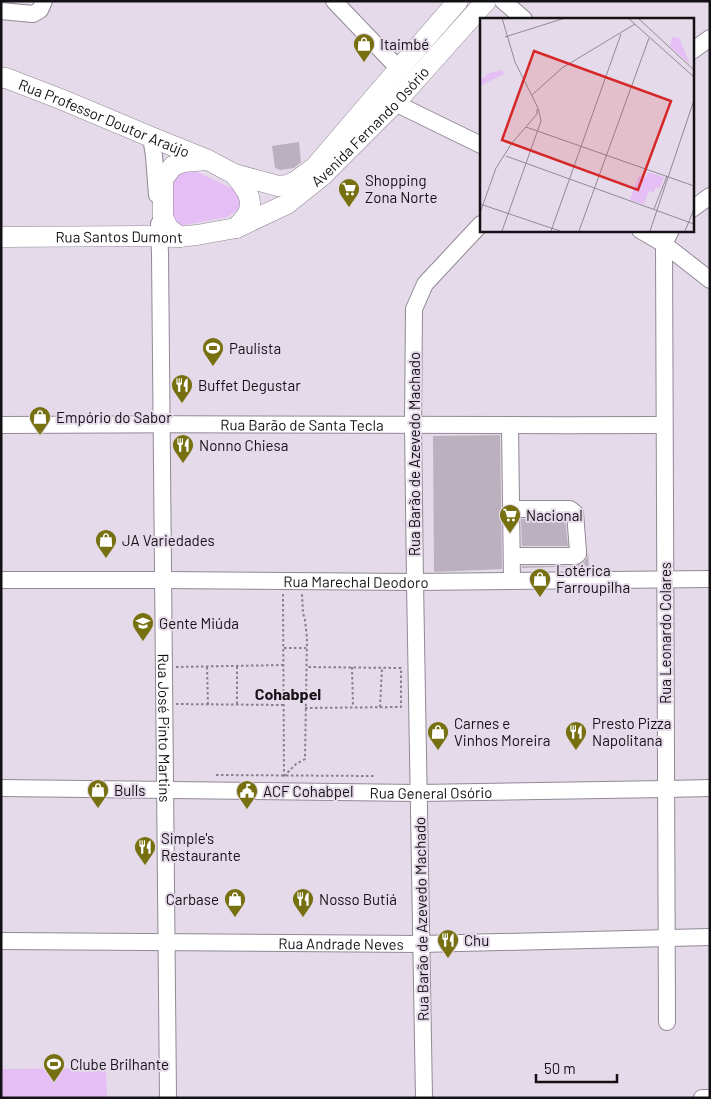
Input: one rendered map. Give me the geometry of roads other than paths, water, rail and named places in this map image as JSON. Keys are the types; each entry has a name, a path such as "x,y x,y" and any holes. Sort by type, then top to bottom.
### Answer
{"main road":[{"name":"Avenida Fernando Osório","path":"208,160 234,174 278,186 288,185 296,181 315,167 458,1"},
{"name":"Avenida Fernando Osório","path":"236,228 288,204 322,176 395,103 486,1"},
{"name":"Rua Professor Doutor Araújo","path":"1,78 6,78 63,100 208,160"},
{"path":"169,241 168,228 163,217 164,179 173,166 183,162 208,160"},
{"path":"234,174 246,189 251,203 248,214 236,228"},
{"name":"Rua Santos Dumont","path":"1,237 169,241 236,228"}],"street":[{"path":"1,11 33,14 40,10 44,1"},
{"path":"334,1 399,69"},
{"path":"503,1 523,18"},
{"path":"694,50 710,38"},
{"path":"395,103 480,145"},
{"name":"Rua José Pinto Martins","path":"151,138 169,241 161,423 168,1098"},
{"path":"694,208 710,196"},
{"name":"Rua Barão de Azevedo Machado","path":"424,1098 413,426 414,310 426,284 480,225"},
{"path":"644,231 667,237 710,280"},
{"name":"Rua Leonardo Colares","path":"667,237 664,425 667,1022"},
{"name":"Rua Barão de Santa Tecla","path":"1,425 161,423 413,426 664,425"},
{"path":"510,425 512,581"},
{"path":"512,509 570,509 574,511 578,551 578,554 575,556 512,556"},
{"name":"Rua Marechal Deodoro","path":"1,580 415,582 710,579"},
{"name":"Rua General Osório","path":"1,788 419,793 710,788"},
{"name":"Rua Andrade Neves","path":"1,941 421,944 710,937"},
{"path":"702,1098 710,1098"}],"place":[{"name":"Itaimbé","path":"364,63"},
{"name":"Shopping Zona Norte","path":"349,208"},
{"name":"Paulista","path":"213,367"},
{"name":"Buffet Degustar","path":"182,404"},
{"name":"Empório do Sabor","path":"40,436"},
{"name":"Nonno Chiesa","path":"183,464"},
{"name":"Nacional","path":"510,534"},
{"name":"JA Variedades","path":"106,559"},
{"name":"Lotérica Farroupilha","path":"540,598"},
{"name":"Gente Miúda","path":"143,642"},
{"name":"Carnes e Vinhos Moreira","path":"438,751"},
{"name":"Presto Pizza Napolitana","path":"576,751"},
{"name":"Bulls","path":"98,809"},
{"name":"ACF Cohabpel","path":"247,810"},
{"name":"Simple's Restaurante","path":"145,866"},
{"name":"Carbase","path":"235,918"},
{"name":"Nosso Butiá","path":"303,918"},
{"name":"Chu","path":"448,959"},
{"name":"Clube Brilhante","path":"54,1083"}],"district":[{"name":"Cohabpel","path":"288,693"}]}
